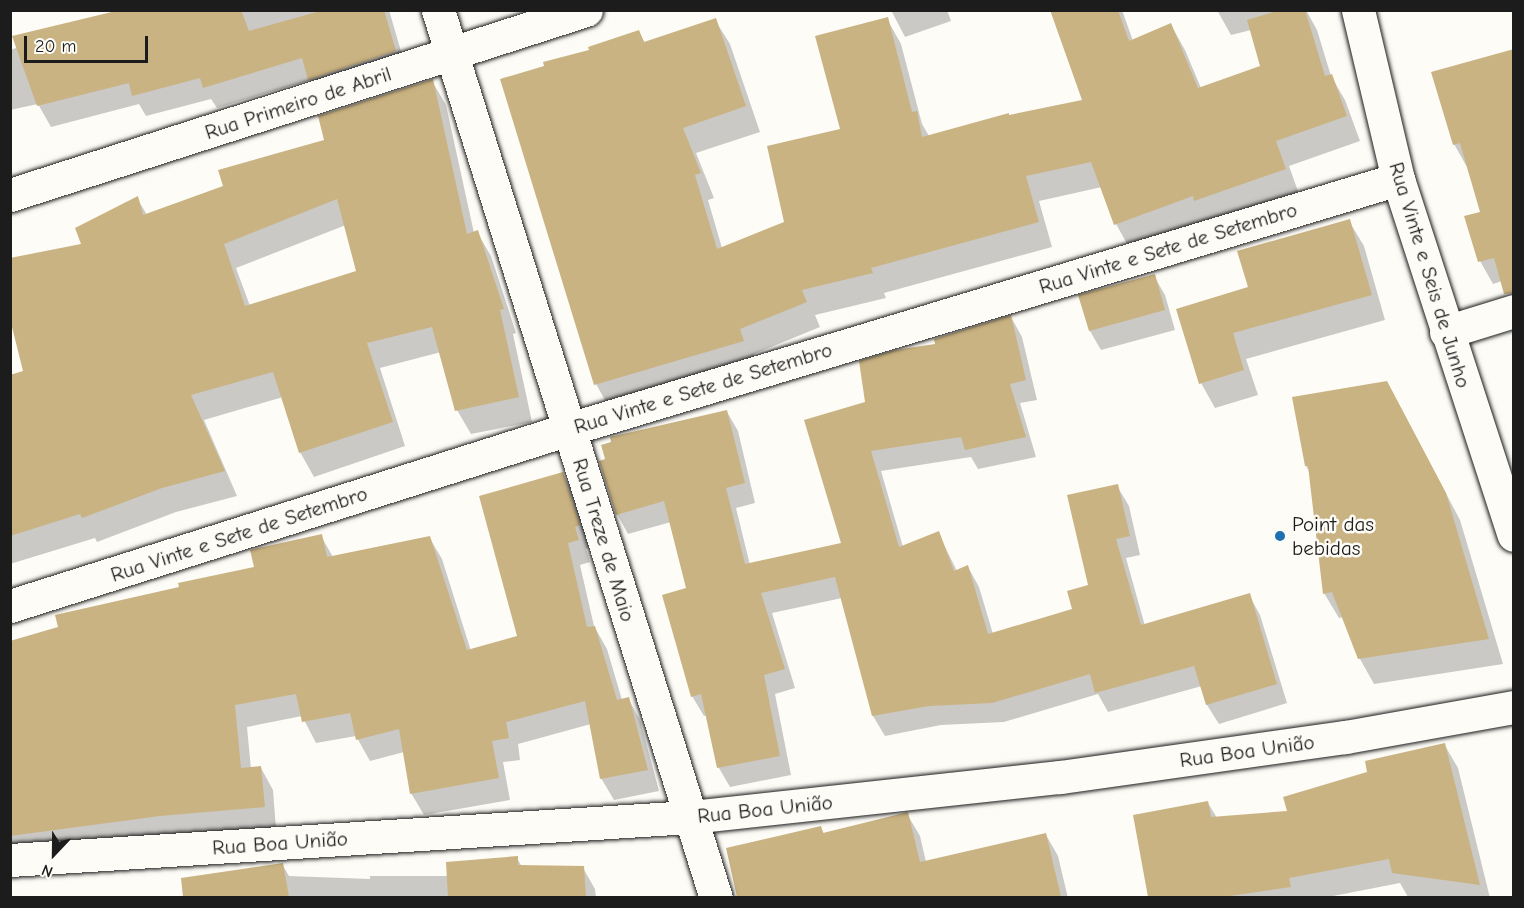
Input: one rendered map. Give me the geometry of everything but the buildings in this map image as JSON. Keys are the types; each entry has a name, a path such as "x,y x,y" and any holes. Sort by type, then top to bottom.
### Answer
{"street":[{"name":"Rua Treze de Maio","path":"438,10 716,897"},
{"name":"Rua Primeiro de Abril","path":"10,195 586,10"},
{"name":"Rua Vinte e Seis de Junho","path":"1358,10 1398,179 1514,535"},
{"name":"Rua Vinte e Sete de Setembro","path":"10,606 569,429 1398,179"},
{"path":"1446,332 1514,311"},
{"name":"Rua Boa União","path":"10,860 690,817 1060,777 1345,737 1514,707"}],"place":[{"name":"Point das bebidas","path":"1280,536"}]}
